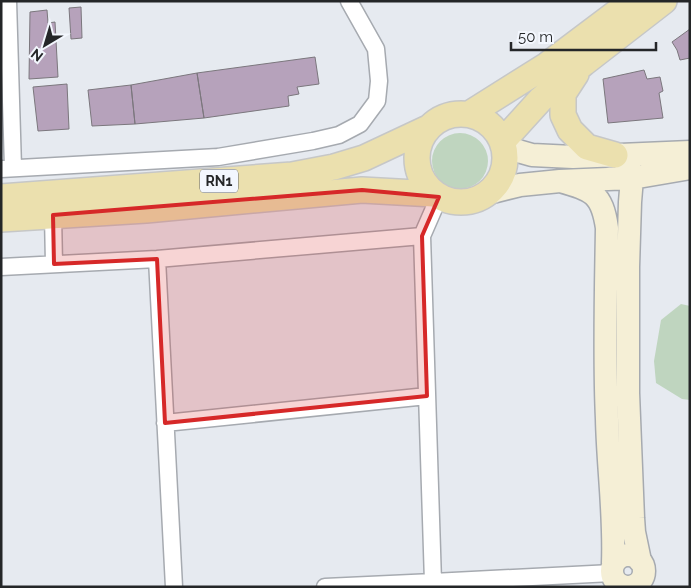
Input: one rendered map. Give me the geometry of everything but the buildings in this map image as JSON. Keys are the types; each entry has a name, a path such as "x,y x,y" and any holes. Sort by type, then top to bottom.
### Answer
{"main road":[{"name":"RN1","path":"1,197 292,175 334,167 364,158 428,128 440,119 454,114 469,114 547,65 632,1"},
{"path":"503,144 541,99 584,62 664,1"},
{"path":"584,62 563,94 563,115 570,130 587,147 625,160 630,167 632,178 628,267 628,401 633,518 640,576"},
{"path":"469,114 483,120 495,130 503,144 505,160 503,172 497,184 488,193"},
{"path":"428,128 420,140 416,155 418,170 424,183 437,195"},
{"path":"503,144 532,154 554,156 690,152"},
{"path":"488,193 520,185 632,178 690,168"},
{"path":"560,181 585,188 598,198 605,212 607,228 607,438 614,536 613,575"},
{"name":"RN1","path":"1,219 146,210 362,190 437,195 451,202 477,200 488,193"},
{"path":"613,575 616,559 626,554 631,555 640,576"}],"street":[{"path":"8,1 14,168 29,195"},
{"path":"14,168 218,156 339,135 360,124 376,101 379,81 376,49 349,1"},
{"path":"218,156 222,181"},
{"path":"433,584 422,236 437,195"},
{"path":"53,215 54,264"},
{"path":"1,267 157,258 422,236"},
{"path":"157,258 174,587"},
{"path":"165,423 427,396"},
{"path":"325,587 613,575"}],"highlighted area":[{"path":"362,190 439,197 422,236 427,396 165,423 157,259 54,264 53,215"}],"green space":[{"path":"460,133 471,135 480,141 486,150 488,161 486,172 480,181 471,187 460,189 449,187 440,181 434,172 432,161 434,150 440,141 449,135"},
{"path":"681,304 690,306 690,400 682,399 656,383 654,361 661,320"}]}
